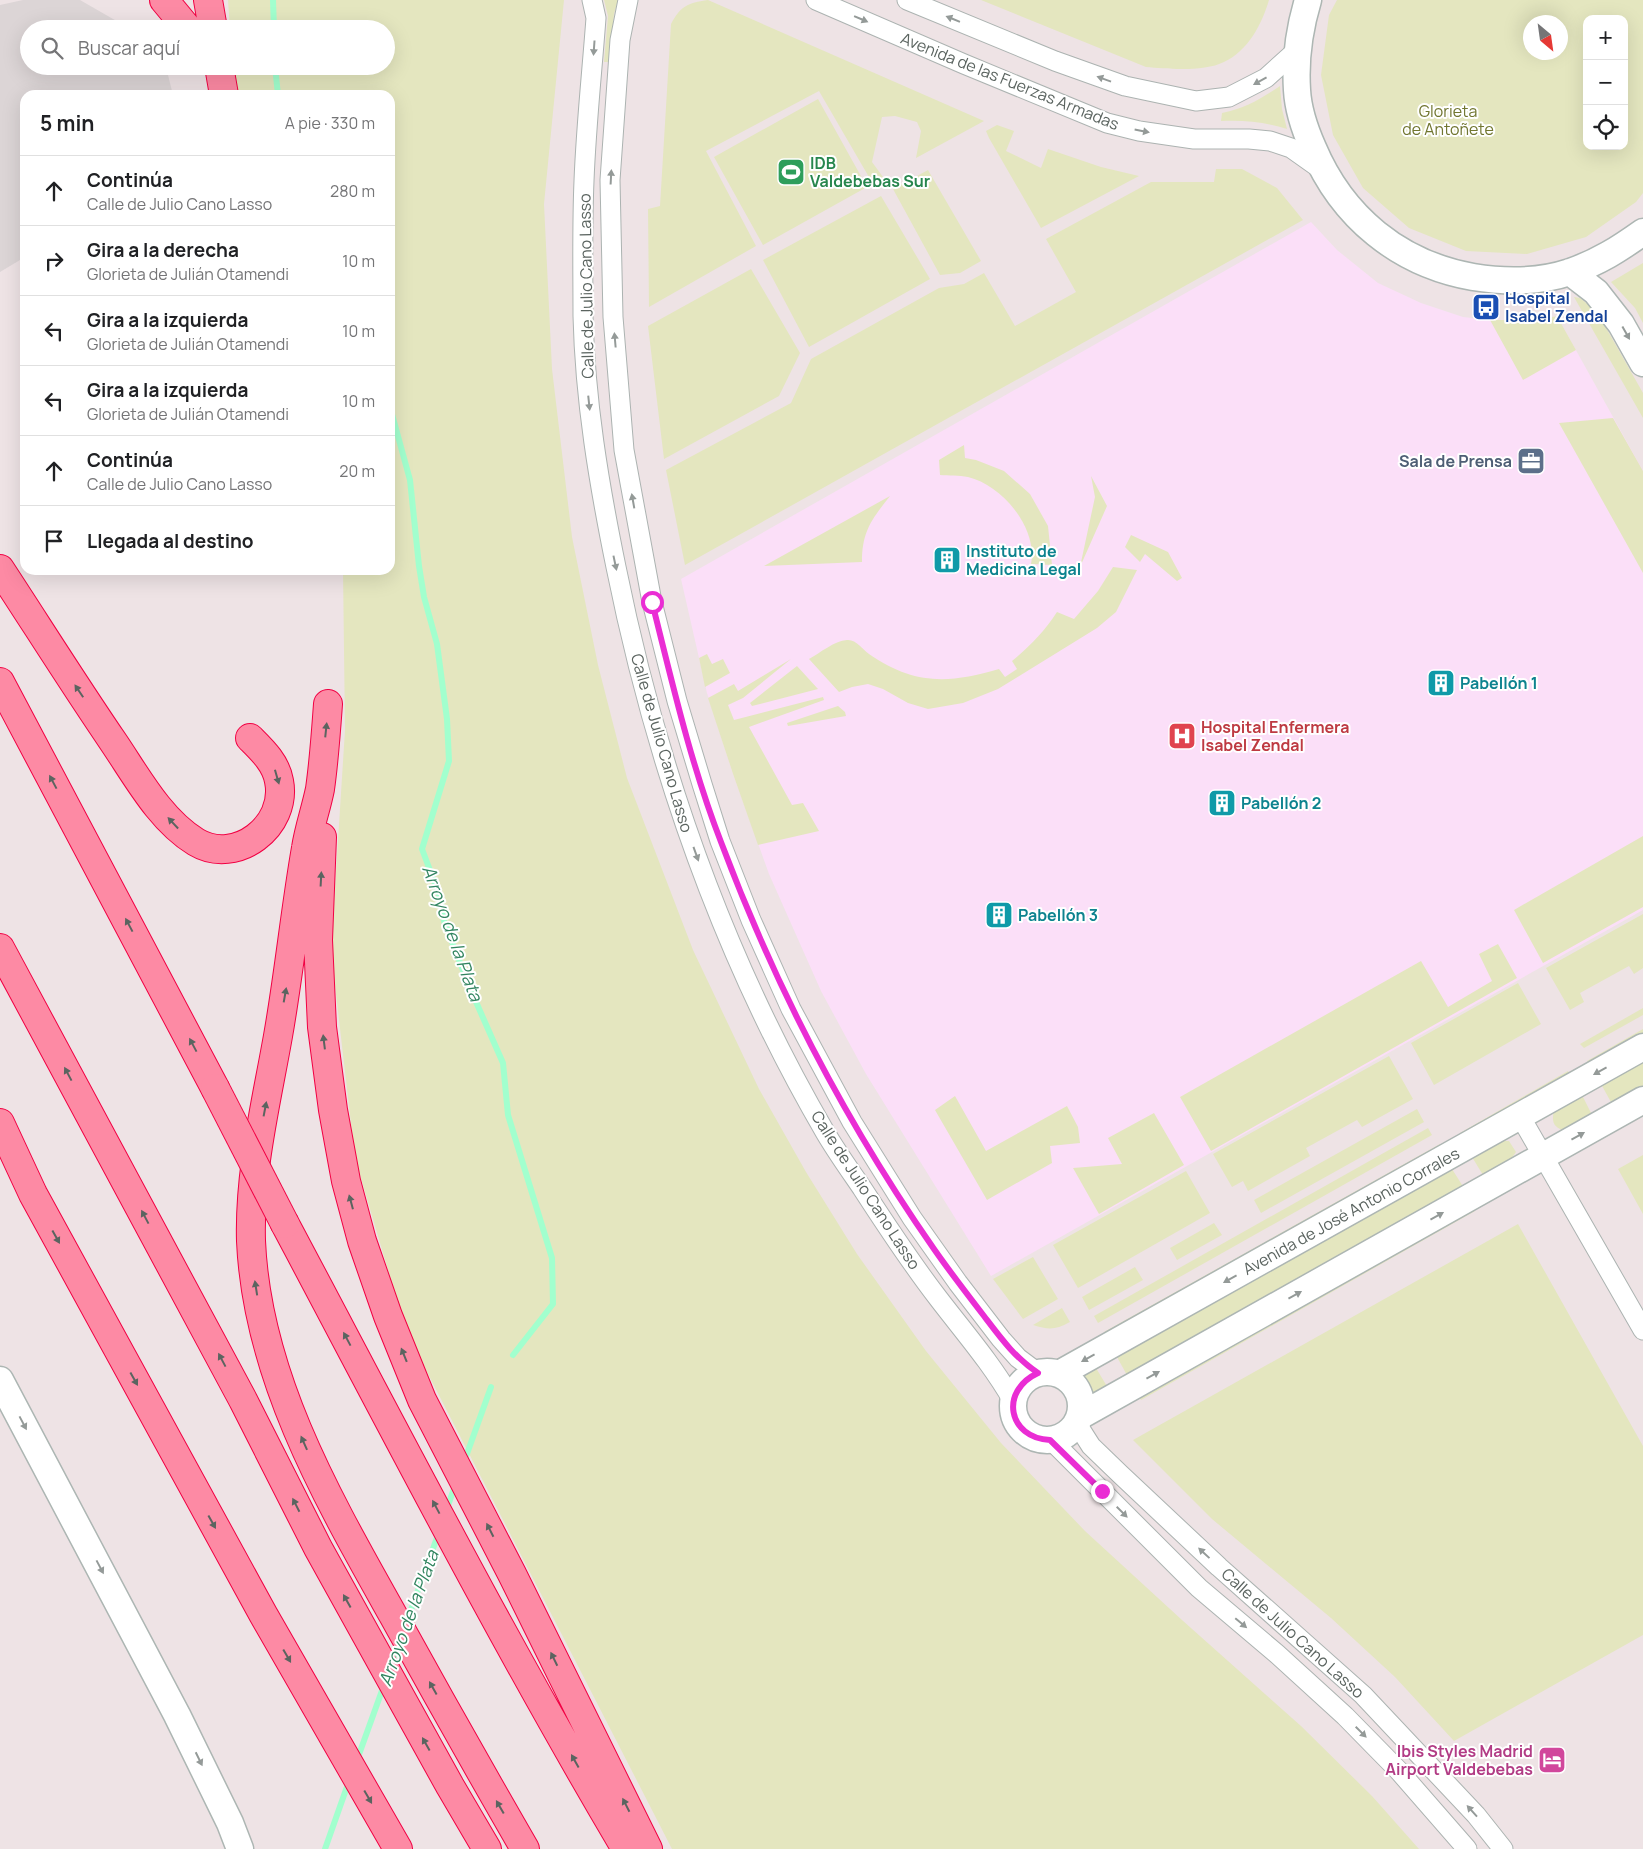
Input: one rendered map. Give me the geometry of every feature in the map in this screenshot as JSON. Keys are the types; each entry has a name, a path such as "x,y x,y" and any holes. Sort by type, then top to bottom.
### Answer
{"highway":[{"path":"164,0 181,20"},
{"path":"208,0 211,20"},
{"path":"204,90 206,75"},
{"path":"221,75 223,90"},
{"path":"0,569 142,785 178,828 204,846 228,849 243,845 266,828 275,815 280,792 276,771 263,752 250,738"},
{"path":"0,682 402,1444 595,1797 626,1849"},
{"path":"328,704 319,790 306,847 287,986 258,1142 253,1187 251,1240 261,1320 270,1353 297,1428 315,1469 348,1534 525,1849"},
{"path":"319,790 323,844 318,940 322,1027 334,1119 346,1181 362,1241 388,1316 422,1400 512,1574 648,1849"},
{"path":"0,948 243,1400 318,1548 487,1849"},
{"path":"0,1123 33,1194 263,1614 398,1849"},
{"path":"0,1145 33,1194"}],"street":[{"name":"Calle de Julio Cano Lasso","path":"592,0 596,18 584,193 584,318 589,396 600,490 624,607 648,705 674,794 725,932 765,1019 826,1133 888,1228 931,1289 1003,1382 1013,1401"},
{"name":"Calle de Julio Cano Lasso","path":"628,0 620,40 610,180 613,317 624,450 652,602 677,701 702,784 720,840 755,928 791,1008 852,1122 912,1218 1001,1340 1018,1358 1048,1373"},
{"name":"Avenida de las Fuerzas Armadas","path":"816,0 1107,123 1140,132 1194,139 1270,141 1291,148 1322,170"},
{"path":"907,0 1055,61 1125,86 1196,100 1229,97 1266,78 1297,50"},
{"path":"1308,0 1302,20 1297,50 1297,91 1306,132 1322,170 1336,192 1351,211 1374,232 1400,250 1428,265 1457,274 1488,280 1520,280 1570,272 1614,253 1643,232"},
{"path":"1570,272 1596,292 1621,324 1643,363"},
{"name":"Avenida de José Antonio Corrales","path":"1048,1373 1643,1047"},
{"path":"1078,1420 1643,1100"},
{"path":"1520,1116 1643,1330"},
{"path":"1048,1373 1072,1382 1080,1395 1082,1406 1078,1420 1070,1432 1061,1438 1040,1440 1022,1430 1016,1421 1013,1401 1021,1383 1048,1373"},
{"path":"0,1380 177,1715 230,1823 240,1849"},
{"name":"Calle de Julio Cano Lasso","path":"1078,1420 1091,1446 1120,1474 1219,1567 1363,1695 1476,1815 1502,1849"},
{"name":"Calle de Julio Cano Lasso","path":"1050,1440 1199,1588 1277,1654 1345,1716 1398,1771 1466,1849"}],"shaded area":[{"path":"23,0 80,0 115,20 20,20 20,75 168,75 172,90 20,90 20,260 0,272 0,5"},
{"name":"Hospital Enfermera Isabel Zendal","path":"1311,222 1337,250 1378,283 1421,303 1463,317 1490,320 1537,320 1557,316 1643,471 1643,910 991,1276 866,1074 821,991 769,874 733,774 707,693 681,579"}],"green space":[{"path":"228,0 564,0 544,204 552,369 572,537 598,665 627,778 693,950 759,1089 806,1172 857,1254 926,1351 1001,1443 1085,1531 1301,1726 1372,1796 1419,1849 672,1849 406,1331 355,1158 331,951 345,730 343,575 395,575 395,90 235,90 234,75 395,75 395,20 229,20"},
{"path":"604,0 618,0 614,14 609,62 604,62 608,16"},
{"path":"708,0 984,121 916,158 921,131 917,122 895,116 882,117 872,162 883,177 873,184 819,91 706,151 756,246 649,307 648,209 660,206 671,24 685,6"},
{"path":"981,0 1269,0 1253,36 1233,57 1216,65 1186,69 1146,67"},
{"name":"Glorieta de Antoñete","path":"1337,0 1643,0 1643,193 1636,202 1586,237 1527,254 1466,251 1409,228 1363,188 1333,135 1321,75 1329,15"},
{"path":"1280,86 1282,109 1287,129 1255,122 1221,121 1222,113 1252,103"},
{"name":"IDB Valdebebas Sur","path":"818,99 867,187 763,245 714,157"},
{"path":"997,125 1014,131 1006,151 1041,168 1048,149 1101,167 1139,176 1041,228 986,131"},
{"path":"1216,169 1242,169 1277,188 1303,220 685,565 666,470 791,403 811,359 939,288 964,284 984,273 1015,326 1076,292 1046,239 1151,182 1214,182"},
{"path":"928,170 981,261 960,273 940,275 893,189"},
{"path":"881,196 930,279 809,347 763,260"},
{"path":"1643,263 1643,323 1635,308 1611,282"},
{"path":"751,269 800,353 779,396 664,459 648,326"},
{"path":"1574,297 1580,298 1590,306 1601,319 1643,393 1643,418"},
{"path":"1557,316 1576,350 1523,380 1490,320 1537,320"},
{"path":"1613,418 1643,471 1643,573 1559,423"},
{"path":"964,445 965,458 976,460 1004,471 1030,494 1048,526 1052,565 1031,564 1032,550 1029,536 1023,523 1015,510 993,489 968,477 940,475 939,460"},
{"path":"1091,476 1107,506 1080,567 1095,497"},
{"path":"890,496 869,526 862,551 862,562 764,566"},
{"path":"1131,535 1168,552 1182,578 1177,581 1145,554 1140,562 1125,547"},
{"path":"1113,567 1137,570 1116,612 1097,628 998,689 963,703 928,709 908,703 883,689 868,684 839,692 809,659 837,643 850,640 885,664 901,672 916,676 947,679 981,674 999,669 1005,677 1017,669 1012,661 1025,650 1057,612 1074,619 1098,591"},
{"path":"707,654 712,664 723,659 730,673 705,687 699,658"},
{"path":"791,659 743,698 728,705 734,720 823,697 824,700 749,727 792,805 803,803 819,831 758,845 708,698 734,684 738,691"},
{"path":"797,666 818,689 752,706 750,703"},
{"path":"838,706 845,712 846,716 788,726 787,723"},
{"path":"1643,836 1643,907 1543,963 1514,910"},
{"path":"1643,914 1643,968 1634,974 1629,966 1580,993 1584,1002 1570,1010 1546,968"},
{"path":"1498,944 1517,978 1211,1151 1180,1097 1421,961 1448,1007 1492,981 1479,954"},
{"path":"1518,983 1541,1024 1434,1085 1411,1043"},
{"path":"1643,1008 1643,1015 1584,1048 1580,1044"},
{"path":"1643,1029 1643,1034 1589,1064 1587,1061"},
{"path":"1389,1056 1413,1099 1362,1127 1357,1120 1306,1148 1310,1156 1248,1191 1243,1181 1232,1187 1213,1154"},
{"path":"1643,1061 1643,1087 1612,1104 1601,1084"},
{"path":"1568,1071 1570,1075 1462,1136 1460,1133"},
{"path":"1582,1095 1592,1115 1565,1131 1558,1128 1553,1121 1554,1111"},
{"path":"955,1096 986,1151 1067,1106 1078,1127 1080,1143 1050,1146 1052,1163 987,1200 935,1110"},
{"path":"1417,1109 1424,1122 1261,1213 1254,1200"},
{"path":"1154,1113 1184,1165 1099,1214 1073,1168 1122,1164 1108,1138"},
{"path":"1428,1128 1432,1135 1098,1323 1094,1316"},
{"path":"1500,1141 1509,1141 1516,1152 1511,1159 1483,1175 1472,1157"},
{"path":"1440,1144 1442,1148 1106,1336 1104,1332"},
{"path":"1643,1155 1643,1214 1618,1169"},
{"path":"1452,1169 1464,1188 1128,1377 1117,1357"},
{"path":"1186,1171 1210,1213 1078,1288 1053,1245"},
{"path":"1473,1207 1475,1211 1141,1400 1139,1396"},
{"path":"1214,1223 1222,1235 1177,1260 1170,1248"},
{"path":"1518,1224 1643,1446 1643,1635 1454,1741 1395,1677 1331,1618 1212,1519 1133,1440"},
{"path":"1033,1257 1058,1299 1023,1319 993,1279"},
{"path":"1135,1267 1143,1280 1089,1310 1082,1297"},
{"path":"1062,1308 1070,1322 1060,1327 1052,1328 1033,1325"},
{"path":"1096,1368 1108,1388 1089,1400 1077,1379"}],"waterway":[{"name":"Arroyo de la Plata","path":"273,0 274,20"},
{"name":"Arroyo de la Plata","path":"276,75 277,90"},
{"name":"Arroyo de la Plata","path":"395,425 410,480 419,566 424,597 437,644 447,719 449,761 422,849 440,897 444,921 469,986 503,1063 508,1115 552,1258 553,1304 513,1355"},
{"name":"Arroyo de la Plata","path":"464,1462 491,1387"},
{"name":"Arroyo de la Plata","path":"446,1511 456,1483"},
{"name":"Arroyo de la Plata","path":"407,1621 439,1532"},
{"name":"Arroyo de la Plata","path":"391,1664 399,1643"},
{"name":"Arroyo de la Plata","path":"357,1760 384,1685"},
{"name":"Arroyo de la Plata","path":"325,1849 349,1781"}],"place":[{"name":"IDB Valdebebas Sur","path":"791,172"},
{"name":"Hospital Isabel Zendal","path":"1486,307"},
{"name":"Sala de Prensa","path":"1531,461"},
{"name":"Instituto de Medicina Legal","path":"947,560"},
{"name":"Pabellón 1","path":"1441,683"},
{"name":"Hospital Enfermera Isabel Zendal","path":"1182,736"},
{"name":"Pabellón 2","path":"1222,803"},
{"name":"Pabellón 3","path":"999,915"},
{"name":"Ibis Styles Madrid Airport Valdebebas","path":"1552,1760"}],"route":[{"path":"652,602 677,701 720,840 752,920 791,1008 852,1122 912,1218 1001,1340 1018,1358 1038,1373 1021,1383 1016,1392 1013,1401 1016,1421 1022,1430 1030,1436 1040,1440 1050,1440 1102,1491"}]}
